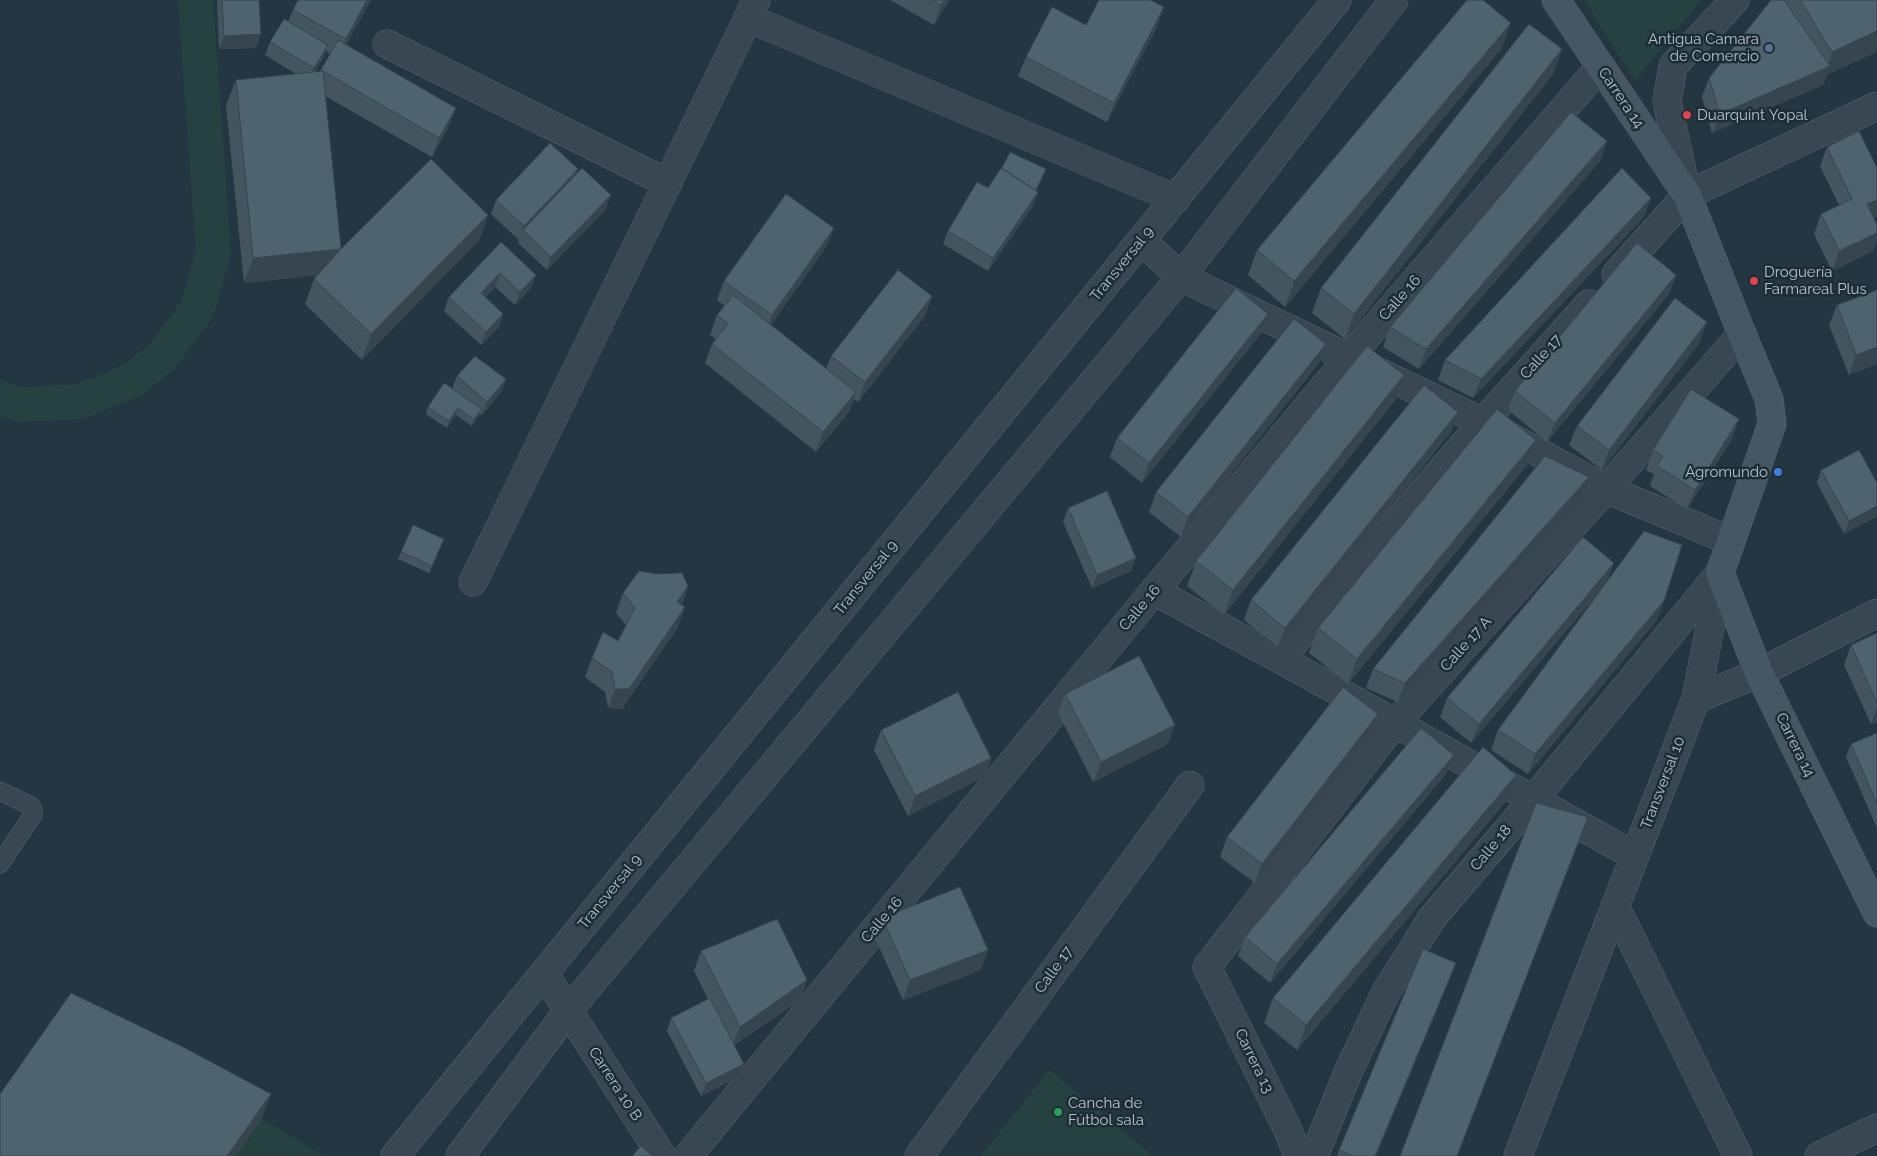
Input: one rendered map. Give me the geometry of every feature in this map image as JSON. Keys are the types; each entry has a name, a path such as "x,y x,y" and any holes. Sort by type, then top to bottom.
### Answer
{"street":[{"name":"Transversal 9","path":"395,1156 1337,0"},
{"path":"460,1156 568,1011 1181,277 1394,0"},
{"name":"Carrera 14","path":"1556,0 1687,195"},
{"name":"Carrera 14","path":"1735,0 1673,66 1667,101 1687,195 1769,399"},
{"path":"473,582 752,9 1176,199"},
{"path":"387,44 668,183"},
{"name":"Calle 16","path":"688,1156 1349,357 1600,67"},
{"name":"Calle 17","path":"1280,659 1483,422 1687,195 1877,106"},
{"path":"1141,240 1181,277 1483,422 1606,490 1731,542"},
{"name":"Calle 17 A","path":"1207,967 1395,723 1606,490 1742,334"},
{"name":"Transversal 10","path":"1518,1156 1696,699 1720,573 1772,424 1769,399"},
{"name":"Carrera 14","path":"1720,573 1759,673 1877,913"},
{"name":"Calle 18","path":"1314,1156 1349,1070 1386,992 1432,918 1533,800 1720,573"},
{"path":"1154,591 1635,856"},
{"path":"1696,699 1759,673 1877,613"},
{"name":"Calle 17","path":"919,1156 1190,785"},
{"path":"1615,906 1738,1156"},
{"name":"Carrera 13","path":"1207,967 1288,1130 1298,1156"},
{"name":"Carrera 10 B","path":"544,973 662,1156"},
{"path":"1819,1156 1877,1128"}],"lane":[{"path":"0,791 31,806 33,810 33,814 0,864"}],"green space":[{"path":"178,0 213,0 231,255 213,317 175,368 143,394 84,419 19,422 0,416 0,380 23,387 77,384 125,364 150,344 181,302 196,251"},
{"path":"1584,0 1701,0 1635,81"},
{"name":"Cancha de Fútbol sala","path":"1049,1070 1150,1153 1148,1156 981,1156"},
{"path":"262,1119 324,1156 236,1156"}],"building":[{"path":"222,0 259,0 261,34 224,36"},
{"path":"298,0 367,0 346,39 293,10"},
{"path":"932,0 944,0 941,5"},
{"path":"1099,0 1150,0 1164,7 1114,103 1026,57 1052,7 1086,25"},
{"path":"1467,0 1483,0 1511,23 1294,281 1257,250"},
{"name":"Antigua Camara de Comercio","path":"1771,0 1784,0 1830,66 1720,114 1709,78"},
{"path":"1800,0 1877,0 1877,31 1832,52"},
{"path":"284,19 328,45 314,68 270,42"},
{"path":"1529,24 1562,49 1354,314 1321,288"},
{"path":"338,40 456,108 439,138 321,70"},
{"path":"323,71 341,249 253,258 236,80"},
{"path":"1571,112 1607,141 1426,349 1390,327"},
{"path":"1859,131 1877,168 1877,200 1867,204 1877,225 1877,233 1839,251 1821,214 1852,199 1827,147"},
{"path":"550,143 578,169 524,226 496,200"},
{"path":"1010,152 1046,169 1036,190 1002,168"},
{"path":"431,159 488,215 371,334 314,279 341,249"},
{"path":"582,168 611,195 551,257 523,230"},
{"path":"1001,168 1038,192 993,258 948,231 977,182 988,188"},
{"path":"1622,168 1651,198 1481,379 1445,360"},
{"path":"786,194 834,228 772,315 724,281"},
{"path":"501,242 536,275 520,292 500,273 481,293 503,314 486,332 449,297"},
{"path":"1637,243 1676,275 1555,423 1515,391"},
{"path":"898,270 932,296 865,382 831,356"},
{"path":"1236,288 1268,314 1149,463 1117,438"},
{"path":"1877,290 1877,347 1856,355 1837,305"},
{"path":"733,295 856,392 823,432 712,344 728,324 717,315"},
{"path":"1675,298 1707,322 1609,450 1577,426"},
{"path":"1294,319 1326,344 1188,517 1156,492"},
{"path":"1367,346 1404,375 1233,590 1196,561"},
{"path":"475,356 506,379 487,402 457,376"},
{"path":"444,383 482,409 474,419 458,408 449,421 428,407"},
{"path":"1424,385 1458,412 1285,628 1251,600"},
{"path":"1691,389 1739,419 1695,490 1657,466 1663,456 1653,450"},
{"path":"1497,409 1536,440 1357,659 1318,628"},
{"path":"1859,450 1877,483 1877,506 1849,521 1821,470"},
{"path":"1545,456 1589,477 1405,683 1373,669"},
{"path":"1107,491 1136,558 1097,575 1068,508"},
{"path":"413,525 444,539 432,566 401,552"},
{"path":"1644,531 1682,545 1664,601 1535,754 1498,730"},
{"path":"1583,537 1614,563 1479,724 1447,698"},
{"path":"639,571 657,574 682,573 688,586 677,602 685,607 629,689 615,689 612,672 592,658 603,632 618,641 635,608 623,593"},
{"path":"1877,633 1877,703 1851,645"},
{"path":"1139,656 1175,725 1101,762 1065,694"},
{"path":"1343,687 1378,714 1262,864 1227,837"},
{"path":"958,692 991,758 915,796 881,730"},
{"path":"1421,728 1454,755 1277,964 1245,937"},
{"path":"1877,733 1877,804 1851,744"},
{"path":"1483,747 1516,775 1306,1025 1273,998"},
{"path":"1536,803 1588,817 1457,1156 1400,1156"},
{"path":"960,887 988,950 910,980 882,918"},
{"path":"777,919 807,980 740,1027 701,951"},
{"path":"1423,949 1456,963 1375,1156 1353,1156 1339,1150"},
{"path":"71,993 183,1047 271,1094 227,1156 0,1156 0,1094"},
{"path":"710,998 744,1064 706,1083 671,1018"},
{"path":"641,1146 653,1156 632,1156"}],"place":[{"name":"Antigua Camara de Comercio","path":"1769,48"},
{"name":"Duarquint Yopal","path":"1687,115"},
{"name":"Droguería Farmareal Plus","path":"1754,281"},
{"name":"Agromundo","path":"1778,472"},
{"name":"Cancha de Fútbol sala","path":"1058,1112"}]}
